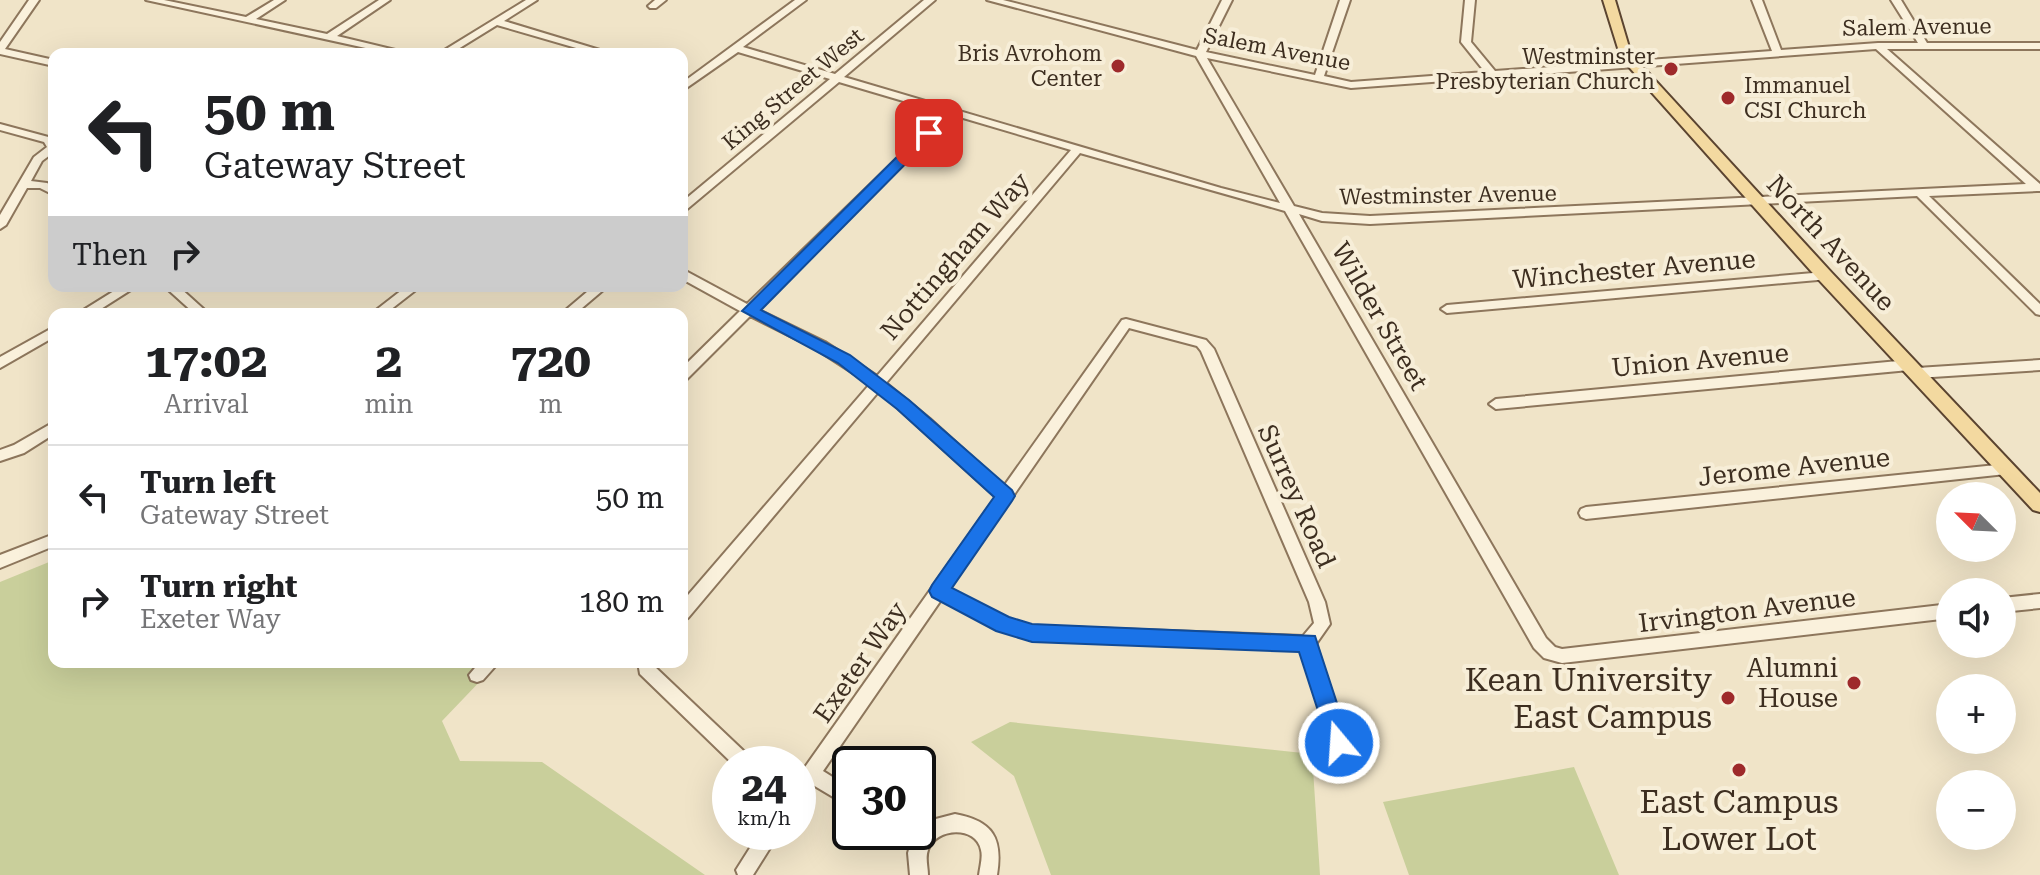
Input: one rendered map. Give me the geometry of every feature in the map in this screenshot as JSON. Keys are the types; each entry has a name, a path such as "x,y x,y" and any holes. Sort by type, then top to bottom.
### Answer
{"main road":[{"name":"North Avenue","path":"1609,0 1625,55 1825,276 2040,505"}],"street":[{"path":"34,0 0,50 48,62"},
{"path":"151,0 382,48"},
{"path":"248,20 280,0"},
{"path":"331,36 385,0"},
{"path":"453,48 532,0"},
{"path":"688,84 801,0"},
{"name":"King Street West","path":"688,203 930,0"},
{"name":"Salem Avenue","path":"992,0 1200,54 1318,80 1370,86 1878,46 2040,46"},
{"path":"1200,54 1227,0"},
{"path":"1318,80 1345,0"},
{"path":"1470,0 1466,42 1493,76"},
{"path":"1757,0 1778,54"},
{"path":"1896,0 1923,44"},
{"path":"496,22 587,48"},
{"path":"1878,46 2039,188"},
{"name":"Westminster Avenue","path":"736,48 1322,217 1370,220 2039,188"},
{"name":"Wilder Street","path":"1200,54 1540,643 1550,653"},
{"path":"688,77 694,79"},
{"path":"688,370 951,111"},
{"path":"0,127 48,140"},
{"name":"Nottingham Way","path":"688,606 1078,149"},
{"path":"0,225 38,159 48,152"},
{"path":"24,184 48,188"},
{"path":"1921,194 2040,311"},
{"path":"688,276 815,342 877,384 1005,496"},
{"name":"Winchester Avenue","path":"1447,309 1825,276"},
{"path":"93,308 121,292"},
{"path":"177,292 196,308"},
{"path":"384,308 403,292"},
{"path":"574,308 594,292"},
{"name":"Exeter Way","path":"816,767 1126,323"},
{"name":"Surrey Road","path":"1126,323 1201,343 1207,349 1317,602 1322,624 1307,643"},
{"path":"0,363 48,335"},
{"name":"Union Avenue","path":"1496,404 1913,369 2040,365"},
{"path":"0,456 19,449 48,431"},
{"name":"Jerome Avenue","path":"1586,513 2006,469"},
{"path":"0,562 48,542"},
{"path":"939,591 1003,624 1032,633 1307,643 1339,743"},
{"path":"2016,604 2040,601"},
{"name":"Irvington Avenue","path":"1550,653 1562,656 1936,613"},
{"path":"477,675 485,668"},
{"path":"646,668 726,746"},
{"path":"936,828 948,822 970,825 980,831 991,851 988,875"},
{"path":"745,870 759,850"},
{"path":"916,850 919,875"}],"green space":[{"path":"48,562 48,668 476,668 486,675 442,721 460,761 542,762 705,875 0,875 0,582"},
{"path":"1010,722 1312,754 1320,875 1051,875 1014,776 971,742"},
{"path":"1574,767 1619,875 1409,875 1383,802"}],"place":[{"name":"Bris Avrohom Center","path":"1118,66"},
{"name":"Westminster Presbyterian Church","path":"1671,69"},
{"name":"Immanuel CSI Church","path":"1728,98"},
{"name":"Alumni House","path":"1854,683"},
{"name":"Kean University East Campus","path":"1728,698"},
{"name":"East Campus Lower Lot","path":"1739,770"}],"route":[{"path":"929,133 751,311 844,359 903,404 1005,496 939,591 1003,624 1032,633 1307,643 1339,743"}]}
